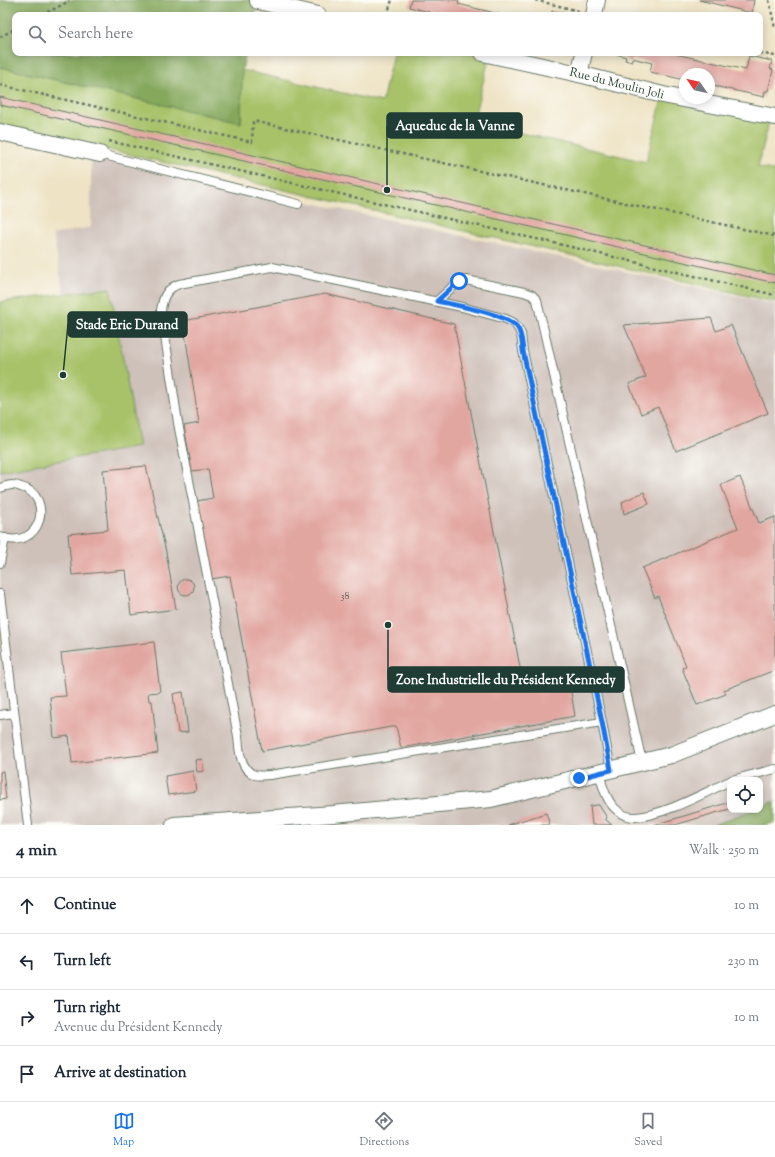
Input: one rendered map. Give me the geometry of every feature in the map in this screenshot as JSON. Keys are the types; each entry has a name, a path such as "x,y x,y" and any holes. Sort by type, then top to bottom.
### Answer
{"street":[{"path":"258,1 305,12"},
{"name":"Rue du Moulin Joli","path":"497,56 579,74 663,95 775,117"},
{"path":"579,74 583,56"},
{"path":"0,132 104,148"},
{"path":"174,825 333,814 491,799 671,755 775,714"}],"lane":[{"path":"104,148 298,204"},
{"path":"602,722 270,775 254,775 245,767 239,754 238,736 178,423 161,310 162,300 170,288 179,284 272,266 462,306 506,319 514,323 521,334 523,351 602,722 605,771 611,804 616,810 633,817 648,815 683,803 727,782"},
{"path":"437,301 459,281 466,280 524,292 532,295 537,300 642,762"},
{"path":"0,488 13,485 26,488 35,496 40,508 40,521 34,532 21,539 10,540 2,538 0,563"},
{"path":"0,594 28,825"},
{"path":"0,715 14,713"},
{"path":"743,777 775,769"}],"path":[{"path":"48,12 69,0"},
{"path":"388,12 392,0"},
{"path":"535,0 595,10"},
{"path":"769,0 775,28"},
{"path":"0,37 12,31"},
{"path":"763,54 775,56"},
{"path":"0,85 252,142 253,121 775,236"},
{"path":"104,148 554,243 775,295"}],"shaded area":[{"path":"91,155 775,304 775,801 763,806 763,777 727,777 727,813 744,813 713,825 0,825 0,471 139,447 109,288 64,294 53,235 91,227"}],"green space":[{"path":"0,0 258,1 256,12 12,12 12,56 245,56 242,70 241,123 0,67"},
{"path":"392,56 490,56 473,122 646,162 663,95 679,98 679,104 705,104 770,118 758,167 775,171 775,302 0,125 0,67 241,122 242,70 382,102"},
{"path":"110,288 139,447 0,471 0,302"},
{"path":"775,801 775,822 767,825 713,825 744,813 763,813 763,806"}],"building":[{"path":"411,0 459,0 458,4 491,12 429,12 409,7"},
{"path":"699,0 754,0 752,12"},
{"path":"623,56 684,56 746,70 749,56 772,61 770,69 773,70 768,91 765,91 764,97 715,86 715,68 679,68 679,79 650,72 652,63 632,58 632,62 625,60 626,57"},
{"path":"0,97 775,275 775,283 0,105"},
{"path":"325,294 454,324 524,688 569,679 575,716 401,748 396,726 262,751 230,576 211,579 197,501 213,498 208,469 192,471 184,426 199,423 183,321"},
{"path":"711,318 716,331 731,325 768,413 676,451 658,407 641,414 629,384 646,377 624,325"},
{"path":"146,466 166,552 176,609 131,615 126,570 72,575 68,534 108,530 103,470"},
{"path":"740,477 759,523 775,517 775,670 724,690 726,694 697,705 682,668 686,666 658,596 655,598 642,568 738,528 721,485"},
{"path":"644,492 649,504 624,514 622,502"},
{"path":"186,579 192,581 194,587 192,593 186,595 180,593 178,587 180,581"},
{"path":"154,642 160,692 148,693 149,701 152,701 158,753 72,763 69,736 54,738 50,697 66,696 61,653"},
{"path":"183,692 188,732 178,733 173,694"},
{"path":"202,759 204,771 197,772 195,760"},
{"path":"3,771 6,799 0,800 0,772"},
{"path":"193,771 196,791 168,795 165,776"},
{"path":"727,803 727,810 675,825 654,825"},
{"path":"599,805 607,818 605,819 612,825 592,825 590,806"},
{"path":"546,813 550,825 508,825"}],"place":[{"name":"Aqueduc de la Vanne","path":"387,190"},
{"name":"Stade Eric Durand","path":"63,375"},
{"name":"Zone Industrielle du Président Kennedy","path":"388,625"}],"route":[{"path":"459,281 437,301 462,306 506,319 514,323 521,334 523,351 611,770 579,778"}]}
